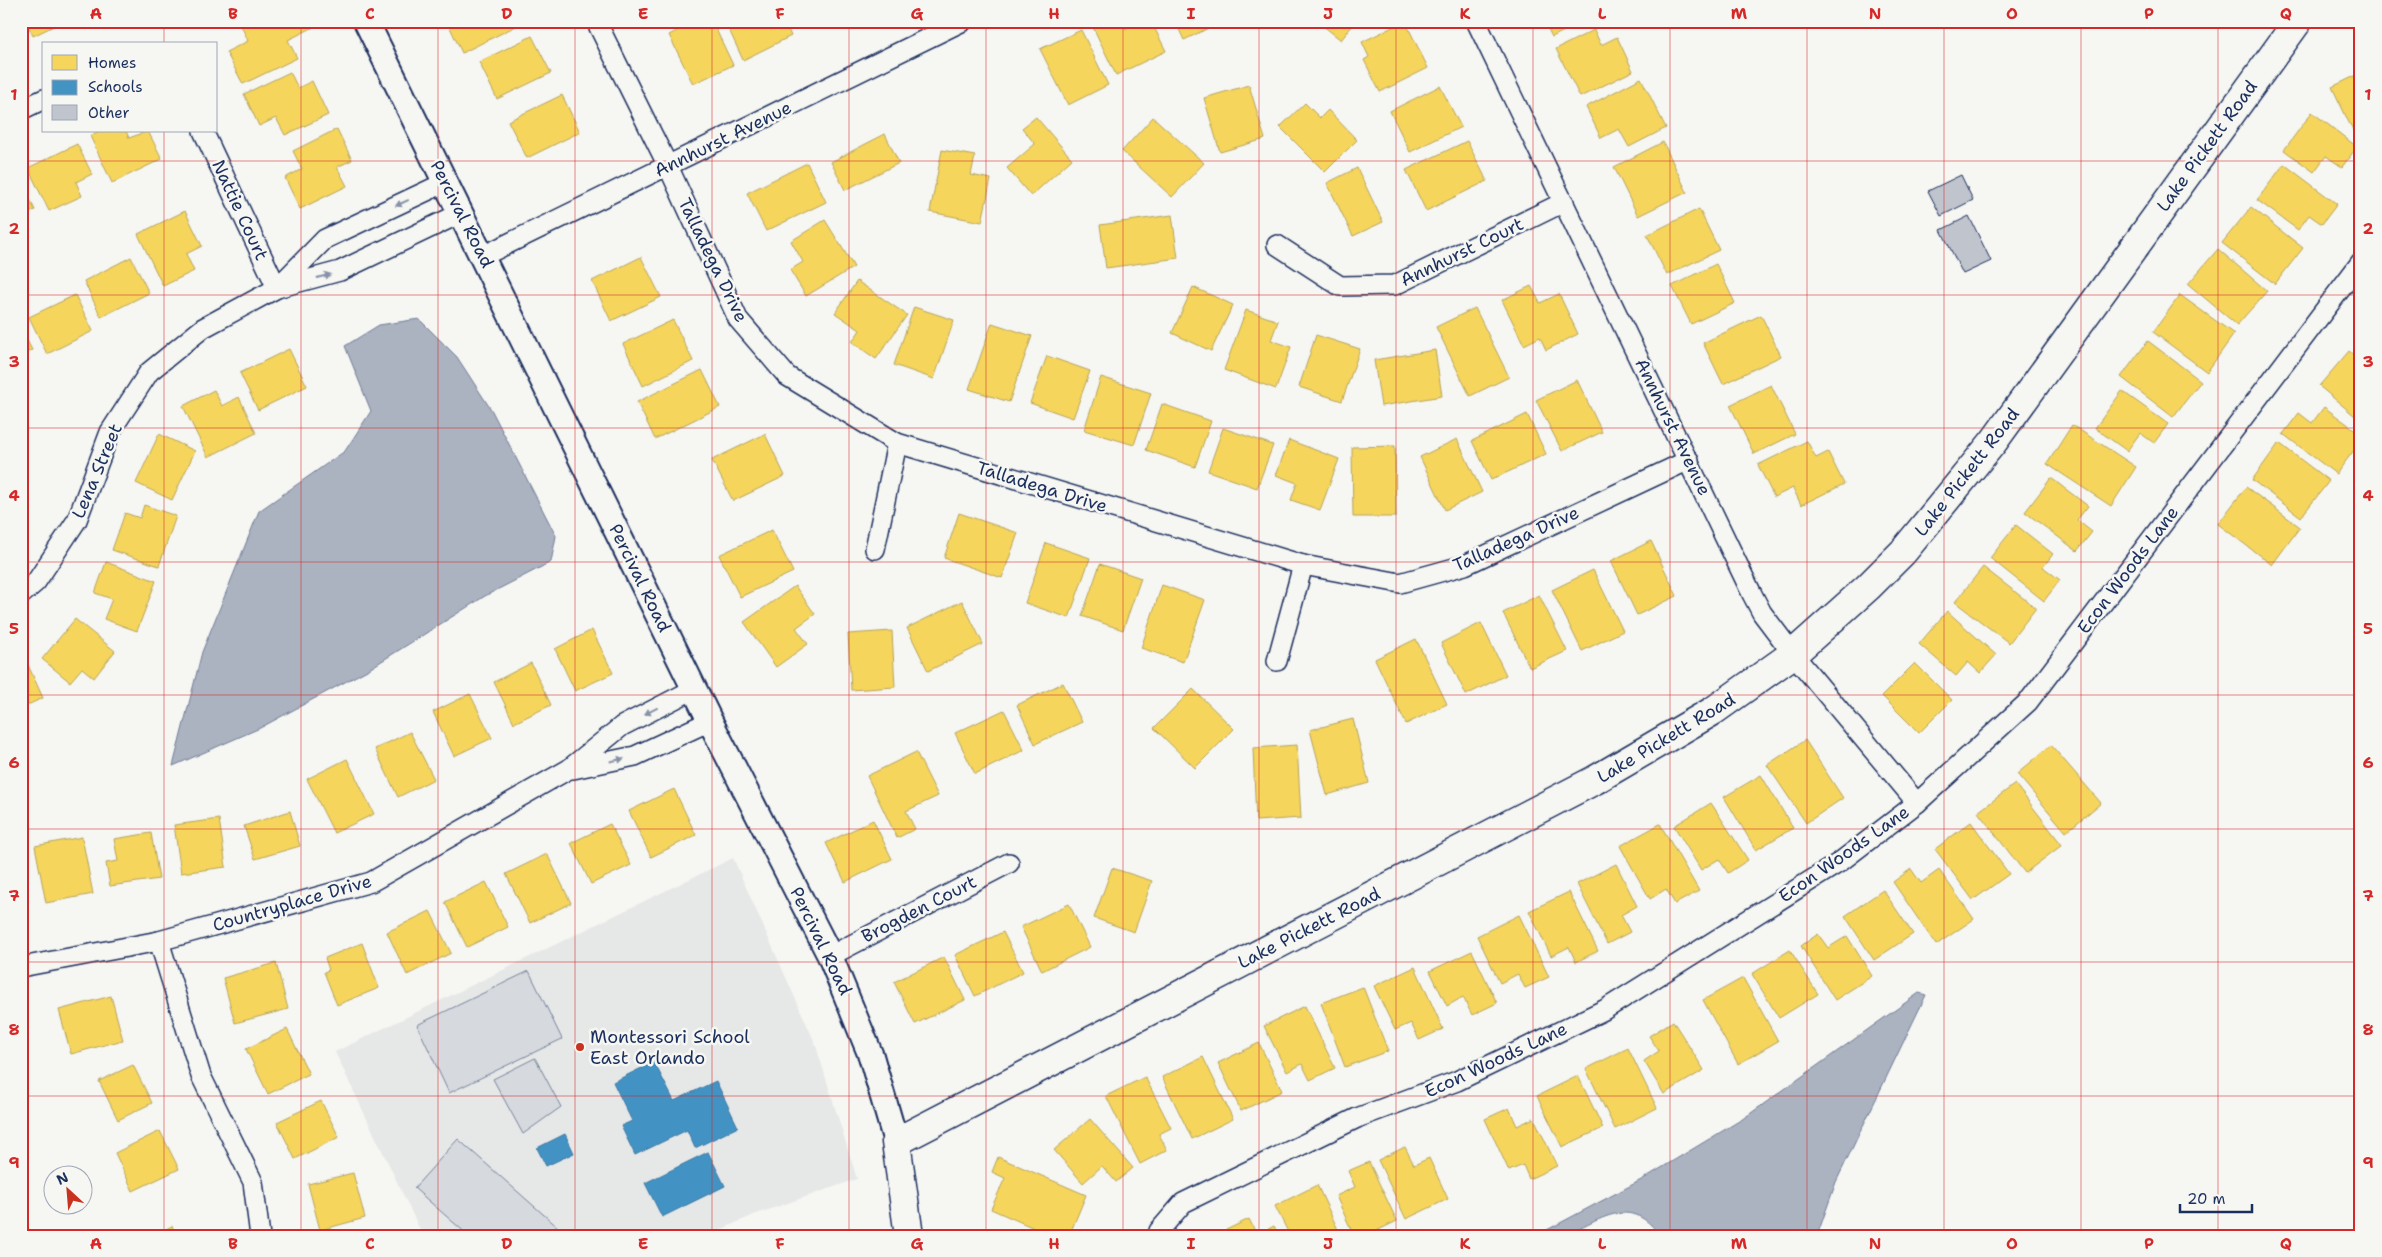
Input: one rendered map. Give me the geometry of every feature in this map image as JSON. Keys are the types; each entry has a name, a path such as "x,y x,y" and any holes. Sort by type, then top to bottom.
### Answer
{"main road":[{"name":"Lake Pickett Road","path":"896,1142 1595,780 1713,711 1793,654 1868,587 1903,552 1994,441 2298,21"},
{"path":"896,1142 909,1236"}],"street":[{"name":"Percival Road","path":"366,21 694,689 830,956 871,1056 896,1142"},
{"name":"Talladega Drive","path":"596,21 668,166 738,320 787,376 897,443 1302,565 1400,584 1465,565 1689,460"},
{"name":"Annhurst Avenue","path":"483,256 963,21"},
{"name":"Annhurst Avenue","path":"1476,21 1762,613 1793,654 1917,803"},
{"path":"21,110 42,99"},
{"name":"Nattie Court","path":"203,132 277,288"},
{"name":"Lena Street","path":"277,288 324,240 446,182"},
{"name":"Annhurst Court","path":"1277,246 1340,286 1395,284 1564,202"},
{"name":"Lena Street","path":"21,595 36,582 77,520 110,432 149,372 203,328 277,288 340,271 461,213"},
{"name":"Econ Woods Lane","path":"1158,1236 1159,1231 1183,1203 1357,1118 1457,1081 1604,1010 1840,862 1917,803 2028,702 2361,262"},
{"path":"876,549 897,443"},
{"path":"1277,661 1302,565"},
{"name":"Countryplace Drive","path":"21,967 159,941 371,882 569,769 622,726 694,689"},
{"name":"Countryplace Drive","path":"569,769 635,756 710,721"},
{"name":"Brogden Court","path":"830,956 1009,863"},
{"path":"159,941 201,1076 252,1182 260,1236"}],"shaded area":[{"path":"419,319 457,357 492,411 556,536 551,562 485,596 369,669 260,728 173,766 202,652 259,511 345,451 371,411 345,346 379,325"},
{"name":"Montessori School East Orlando","path":"733,858 815,1043 857,1179 756,1214 706,1236 569,1236 560,1229 554,1236 423,1236 335,1052"},
{"path":"529,971 562,1039 449,1093 417,1025"},
{"path":"1919,993 1926,995 1836,1182 1817,1236 1660,1236 1645,1220 1629,1213 1614,1214 1570,1233 1557,1235 1545,1231 1643,1179 1744,1118"},
{"path":"535,1058 561,1107 523,1134 493,1079"},
{"path":"458,1139 560,1229 554,1236 469,1236 414,1188"}],"building: Homes":[{"path":"26,21 64,21 33,36"},
{"path":"244,21 309,21 312,28 288,40 297,58 243,84 226,52 248,41 240,23"},
{"path":"447,21 526,21 462,53"},
{"path":"696,21 712,21 733,65 693,84 669,35"},
{"path":"725,21 784,21 791,36 743,60"},
{"path":"811,21 822,21 813,26"},
{"path":"1100,21 1122,21 1125,29 1141,21 1151,21 1166,51 1116,75 1092,25"},
{"path":"1175,21 1223,21 1184,40"},
{"path":"1237,21 1262,21 1238,26"},
{"path":"1317,21 1356,21 1341,40"},
{"path":"1405,21 1428,68 1380,92 1364,60 1369,57 1362,42"},
{"path":"1544,21 1584,21 1552,37"},
{"path":"1081,30 1108,85 1068,105 1040,49"},
{"path":"1594,30 1601,45 1617,37 1633,71 1580,97 1556,49"},
{"path":"532,36 551,73 497,99 479,62"},
{"path":"290,72 298,88 312,81 328,115 285,135 276,118 259,126 244,94"},
{"path":"2361,73 2361,128 2353,131 2332,87"},
{"path":"1641,78 1666,128 1629,147 1619,129 1601,138 1586,107"},
{"path":"1249,85 1265,139 1220,152 1204,98"},
{"path":"1440,86 1461,127 1410,152 1390,111"},
{"path":"562,95 580,132 527,158 508,121"},
{"path":"1305,103 1320,118 1328,110 1357,140 1325,172 1280,127"},
{"path":"2312,112 2357,147 2342,167 2326,156 2314,172 2284,150"},
{"path":"1036,117 1072,159 1031,196 1007,168 1035,144 1022,128"},
{"path":"1153,117 1204,163 1172,197 1122,151"},
{"path":"337,129 352,160 337,167 347,186 300,209 285,178 302,169 293,151"},
{"path":"97,132 126,132 129,138 148,132 162,159 112,183 90,136"},
{"path":"885,134 899,163 845,190 831,162"},
{"path":"1467,141 1487,181 1426,211 1406,170"},
{"path":"1663,142 1687,192 1638,216 1614,167"},
{"path":"77,144 92,174 76,182 82,196 49,211 28,168"},
{"path":"942,150 975,156 971,175 991,179 982,222 930,212"},
{"path":"807,163 826,202 766,231 747,193"},
{"path":"2284,164 2337,204 2322,224 2309,215 2298,230 2257,200"},
{"path":"1357,168 1383,222 1353,236 1327,183"},
{"path":"21,182 35,210 21,217"},
{"path":"2251,207 2303,248 2275,284 2222,243"},
{"path":"1699,209 1719,250 1667,275 1647,235"},
{"path":"185,211 202,246 186,254 194,271 163,286 138,234"},
{"path":"1172,215 1178,258 1106,268 1100,225"},
{"path":"21,220 27,231 21,234"},
{"path":"825,220 854,267 806,296 790,270 803,262 791,241"},
{"path":"2218,249 2267,291 2237,325 2188,284"},
{"path":"131,257 149,293 101,317 84,281"},
{"path":"641,257 661,297 611,321 592,281"},
{"path":"1716,264 1735,303 1691,324 1672,286"},
{"path":"857,281 907,315 876,359 852,342 860,330 835,313"},
{"path":"1531,286 1540,303 1559,294 1578,334 1546,350 1540,337 1524,345 1502,300"},
{"path":"1193,287 1233,305 1211,351 1172,333"},
{"path":"75,295 93,331 47,354 29,317"},
{"path":"2180,295 2234,334 2207,372 2153,332"},
{"path":"914,307 954,320 934,379 894,365"},
{"path":"1475,308 1509,377 1470,396 1436,327"},
{"path":"1246,310 1278,321 1271,340 1291,347 1276,389 1224,370"},
{"path":"1761,315 1781,356 1723,384 1703,343"},
{"path":"673,320 693,361 643,386 623,344"},
{"path":"992,323 1032,336 1009,402 969,389"},
{"path":"21,329 32,350 21,355"},
{"path":"2361,334 2361,348 2354,342"},
{"path":"1316,335 1360,349 1342,401 1299,387"},
{"path":"2148,341 2201,381 2173,417 2121,377"},
{"path":"289,349 307,386 258,410 240,373"},
{"path":"1435,350 1442,396 1381,406 1374,360"},
{"path":"2349,351 2361,361 2361,421 2319,386"},
{"path":"1047,356 1090,371 1073,418 1030,403"},
{"path":"702,370 720,407 655,439 637,402"},
{"path":"1101,377 1151,393 1134,445 1084,430"},
{"path":"1577,380 1602,432 1562,451 1536,400"},
{"path":"1771,385 1795,434 1754,454 1730,405"},
{"path":"214,390 222,406 239,397 256,433 208,457 183,406"},
{"path":"2122,391 2168,424 2154,443 2140,433 2127,451 2095,428"},
{"path":"1162,404 1211,421 1195,467 1146,450"},
{"path":"2324,407 2361,434 2361,441 2336,474 2283,434 2299,413 2312,423"},
{"path":"1527,414 1546,454 1491,480 1472,441"},
{"path":"2072,425 2136,467 2111,506 2047,464"},
{"path":"1223,428 1273,445 1257,488 1208,471"},
{"path":"159,434 195,451 172,500 136,483"},
{"path":"765,434 785,476 733,501 712,460"},
{"path":"1457,439 1482,492 1445,510 1420,457"},
{"path":"1289,440 1339,459 1320,510 1291,500 1297,483 1276,475"},
{"path":"1807,441 1816,458 1828,452 1844,484 1801,505 1793,488 1774,497 1758,465"},
{"path":"2279,443 2329,481 2301,517 2252,480"},
{"path":"1395,446 1396,517 1353,517 1352,447"},
{"path":"2051,478 2088,506 2077,520 2092,532 2077,551 2025,512"},
{"path":"2246,487 2300,527 2272,565 2218,524"},
{"path":"144,505 176,516 159,566 112,550 125,513 140,518"},
{"path":"959,513 1018,533 1002,578 944,558"},
{"path":"2016,525 2053,554 2043,567 2060,580 2044,601 1990,558"},
{"path":"772,530 793,572 740,597 719,555"},
{"path":"1651,541 1677,596 1637,615 1611,561"},
{"path":"1046,543 1090,558 1069,618 1025,603"},
{"path":"106,562 156,581 137,631 104,619 112,599 95,593"},
{"path":"1100,564 1141,578 1123,630 1082,616"},
{"path":"1983,567 2036,608 2009,643 1955,602"},
{"path":"1593,570 1623,631 1582,651 1552,590"},
{"path":"1162,585 1205,600 1183,662 1141,648"},
{"path":"795,586 815,614 796,628 808,644 776,667 744,622"},
{"path":"1539,595 1567,651 1530,668 1503,613"},
{"path":"962,601 983,644 928,671 907,628"},
{"path":"1947,611 1996,655 1980,673 1968,662 1956,676 1919,644"},
{"path":"75,619 115,651 94,678 82,668 70,682 42,659"},
{"path":"1481,623 1506,675 1466,695 1441,643"},
{"path":"592,630 613,673 575,691 555,649"},
{"path":"892,631 895,687 851,690 848,634"},
{"path":"1416,639 1447,704 1406,724 1375,659"},
{"path":"531,663 551,705 514,723 494,682"},
{"path":"1915,663 1952,700 1919,733 1882,696"},
{"path":"28,665 43,698 21,708 21,668"},
{"path":"1063,683 1082,722 1035,744 1017,705"},
{"path":"1193,689 1234,729 1195,768 1154,728"},
{"path":"470,694 492,738 454,756 433,712"},
{"path":"1004,710 1024,750 975,774 955,733"},
{"path":"1353,719 1369,783 1327,795 1310,730"},
{"path":"410,732 434,779 398,797 375,749"},
{"path":"1805,740 1843,798 1806,823 1767,765"},
{"path":"1297,745 1301,818 1256,821 1253,748"},
{"path":"2051,745 2101,803 2066,832 2017,774"},
{"path":"916,752 938,796 906,811 915,829 897,838 867,776"},
{"path":"347,759 374,814 334,833 307,779"},
{"path":"1761,775 1793,828 1756,850 1724,797"},
{"path":"2015,784 2062,845 2025,873 1978,812"},
{"path":"674,789 696,835 651,857 629,811"},
{"path":"1711,803 1748,860 1728,873 1719,859 1701,870 1674,826"},
{"path":"290,811 300,846 255,859 244,826"},
{"path":"219,819 226,867 181,873 174,825"},
{"path":"873,820 892,859 845,882 826,843"},
{"path":"1971,822 2009,874 1973,900 1935,849"},
{"path":"610,824 631,865 591,884 571,843"},
{"path":"1660,824 1699,891 1675,904 1666,889 1650,899 1620,846"},
{"path":"151,833 159,879 110,886 106,863 118,861 114,839"},
{"path":"82,837 93,894 46,903 35,846"},
{"path":"547,854 571,903 530,923 506,874"},
{"path":"1616,864 1637,906 1621,915 1630,932 1607,944 1577,884"},
{"path":"1112,868 1152,881 1134,932 1094,918"},
{"path":"1911,869 1921,883 1939,870 1974,919 1936,945 1893,882"},
{"path":"486,882 508,927 467,947 445,902"},
{"path":"1883,890 1913,934 1874,960 1845,916"},
{"path":"1569,892 1598,951 1576,962 1569,947 1551,956 1529,911"},
{"path":"1069,904 1090,947 1042,971 1021,927"},
{"path":"430,911 451,953 407,975 387,932"},
{"path":"1519,915 1549,977 1525,988 1518,974 1500,983 1477,936"},
{"path":"1003,932 1023,972 975,996 955,955"},
{"path":"1818,934 1828,948 1847,936 1872,976 1835,1000 1801,946"},
{"path":"362,943 379,988 337,1005 324,972 329,970 325,958"},
{"path":"1790,950 1818,994 1779,1018 1752,974"},
{"path":"1472,951 1497,1003 1472,1015 1463,997 1447,1006 1430,971"},
{"path":"944,957 965,1000 915,1024 894,982"},
{"path":"276,963 288,1009 235,1023 223,978"},
{"path":"1415,967 1443,1029 1419,1040 1411,1023 1395,1030 1374,986"},
{"path":"1743,978 1778,1041 1738,1064 1703,1000"},
{"path":"1363,987 1388,1051 1345,1067 1321,1003"},
{"path":"111,996 123,1040 71,1054 59,1010"},
{"path":"1305,1006 1335,1068 1310,1080 1302,1064 1287,1072 1264,1026"},
{"path":"1673,1021 1704,1070 1664,1094 1644,1061 1659,1051 1649,1036"},
{"path":"287,1029 309,1074 268,1094 246,1049"},
{"path":"1259,1043 1282,1091 1241,1111 1218,1063"},
{"path":"1628,1048 1657,1108 1615,1129 1586,1069"},
{"path":"1203,1057 1233,1119 1192,1139 1162,1077"},
{"path":"133,1065 152,1103 118,1120 99,1081"},
{"path":"1578,1076 1603,1128 1562,1147 1537,1096"},
{"path":"1145,1077 1171,1128 1159,1134 1167,1150 1140,1164 1106,1096"},
{"path":"321,1101 339,1137 295,1159 277,1122"},
{"path":"1509,1108 1517,1126 1534,1118 1557,1166 1529,1179 1523,1165 1509,1171 1485,1119"},
{"path":"1090,1119 1133,1168 1116,1182 1102,1166 1083,1183 1054,1150"},
{"path":"160,1131 179,1169 133,1191 115,1153"},
{"path":"1405,1147 1414,1165 1429,1158 1448,1199 1406,1219 1378,1160"},
{"path":"998,1157 1086,1195 1069,1236 1052,1236 991,1209 1005,1178 992,1172"},
{"path":"1369,1162 1397,1221 1366,1236 1354,1236 1336,1196 1355,1187 1348,1171"},
{"path":"353,1173 365,1218 320,1230 308,1184"},
{"path":"1317,1185 1341,1236 1290,1236 1275,1206"},
{"path":"21,1214 32,1236 21,1236"},
{"path":"1249,1219 1257,1235 1274,1226 1279,1236 1228,1236 1226,1230"},
{"path":"172,1226 177,1236 152,1236"}],"building: Schools":[{"path":"654,1062 674,1101 716,1081 738,1127 695,1148 687,1130 635,1155 621,1126 632,1121 613,1082"},
{"path":"565,1134 574,1153 546,1166 537,1148"},
{"path":"708,1152 725,1186 662,1217 645,1183"}],"building: Other":[{"path":"1961,175 1973,200 1941,216 1928,191"},
{"path":"1969,216 1991,261 1963,274 1941,230"}],"place":[{"name":"Montessori School East Orlando","path":"580,1047"}]}
